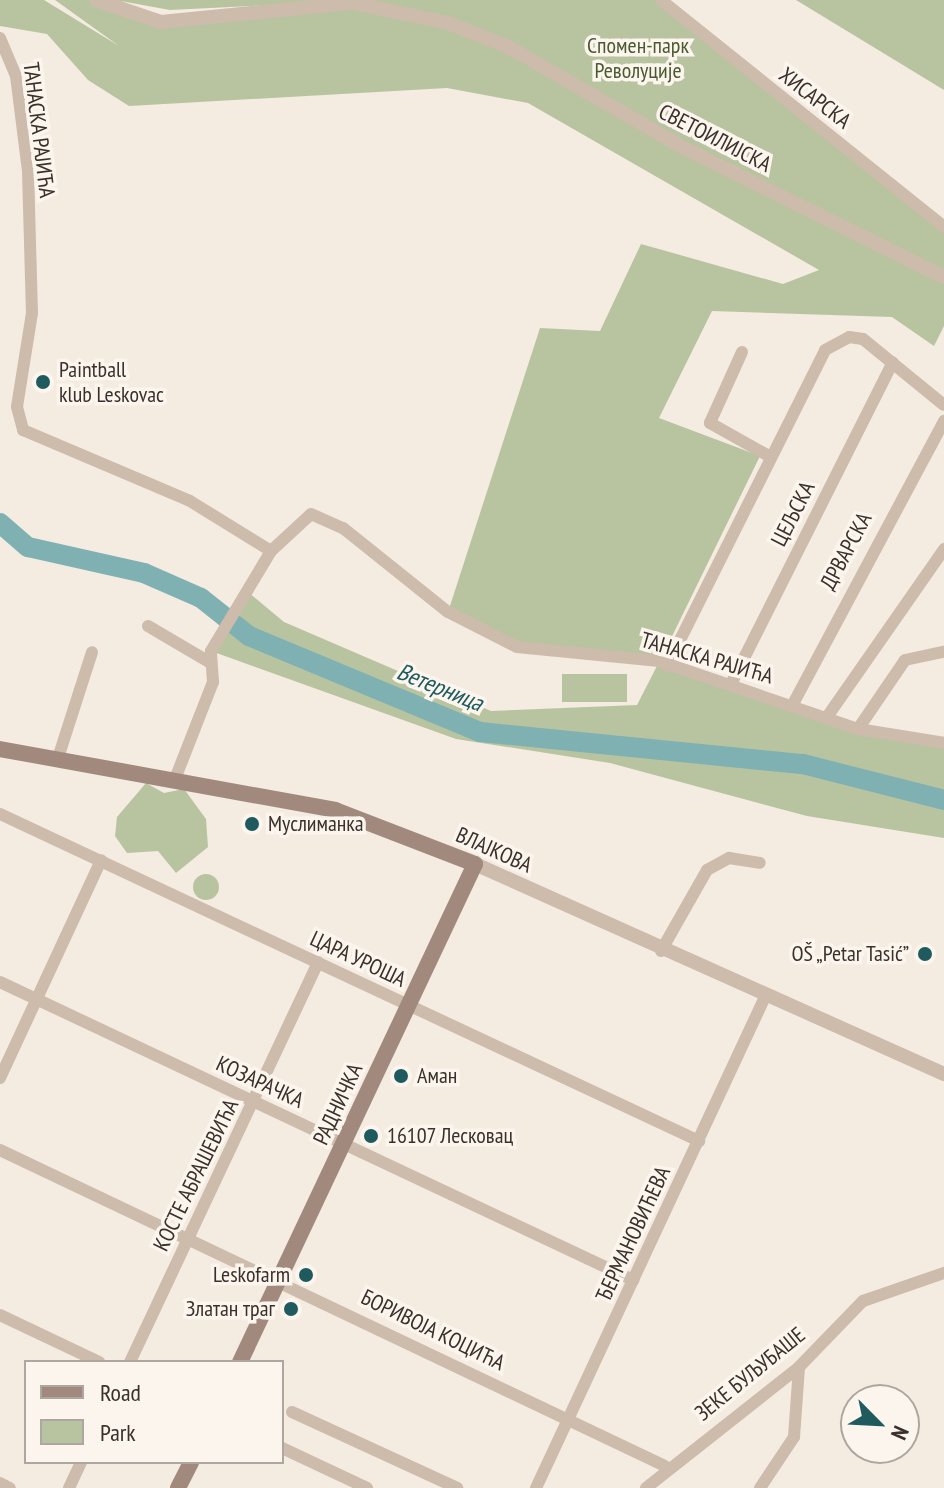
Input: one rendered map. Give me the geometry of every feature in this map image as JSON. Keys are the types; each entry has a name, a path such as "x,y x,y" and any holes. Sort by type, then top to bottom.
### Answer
{"main road":[{"name":"ВЛАЈКОВА","path":"0,749 335,810 475,864"},
{"name":"РАДНИЧКА","path":"241,1360 475,864"},
{"path":"178,1488 190,1464"}],"street":[{"name":"СВЕТОИЛИЈСКА","path":"96,0 161,22 353,3 448,23 509,47 672,142 944,277"},
{"name":"ХИСАРСКА","path":"661,0 944,227"},
{"name":"ТАНАСКА РАЈИЋА","path":"0,38 16,76 28,171 32,313 17,407 23,430 190,501 271,551"},
{"path":"667,666 767,455 825,350 856,336 944,405"},
{"path":"742,352 710,423 767,455"},
{"name":"ЦЕЉСКА","path":"731,684 893,362"},
{"name":"ДРВАРСКА","path":"793,704 944,421"},
{"name":"ТАНАСКА РАЈИЋА","path":"210,657 271,551 302,516 320,514 448,612 500,640 535,652 617,654 731,684 858,729 944,743"},
{"path":"827,717 944,549"},
{"path":"148,626 210,657 213,682 175,779"},
{"path":"58,758 92,652"},
{"path":"858,729 905,660 944,652"},
{"name":"ЦАРА УРОША","path":"0,814 699,1141"},
{"path":"661,951 707,870 729,858 760,863"},
{"path":"0,1078 101,860"},
{"name":"ВЛАЈКОВА","path":"475,864 661,951 944,1074"},
{"name":"КОСТЕ АБРАШЕВИЋА","path":"131,1360 318,962"},
{"name":"КОЗАРАЧКА","path":"0,982 633,1280"},
{"name":"ЂЕРМАНОВИЋЕВА","path":"536,1488 765,997"},
{"name":"БОРИВОЈА КОЦИЋА","path":"0,1150 280,1278 569,1417"},
{"name":"ЗЕКЕ БУЉУБАШЕ","path":"646,1488 665,1466 799,1367 863,1301 944,1273"},
{"path":"0,1315 95,1360"},
{"path":"760,1488 794,1437 799,1367"},
{"path":"292,1412 457,1488"},
{"path":"569,1417 665,1466"},
{"path":"284,1449 367,1488"},
{"path":"69,1488 80,1464"},
{"path":"0,1483 10,1488"}],"green space":[{"name":"Спомен-парк Револуције","path":"0,0 44,0 119,46 55,0 96,0 137,19 309,3 170,10 115,0 661,0 944,227 944,326 934,346 892,317 712,311 659,418 760,456 660,661 858,729 944,743 944,838 807,816 610,763 456,739 211,651 248,592 284,622 491,711 637,705 659,662 549,654 448,612 540,328 600,331 641,244 783,284 819,270 528,103 447,88 129,106 88,80 47,34 0,26"},
{"path":"796,0 944,0 944,90"},
{"path":"562,674 627,674 627,702 562,702"},
{"path":"146,783 164,793 184,789 206,819 208,847 176,873 158,851 127,853 115,836 117,817"},
{"path":"206,874 215,878 219,887 215,896 206,900 197,896 193,887 197,878"}],"waterway":[{"name":"Ветерница","path":"0,523 28,547 144,573 201,598 249,636 480,732 803,764 944,800"}],"place":[{"name":"Paintball klub Leskovac","path":"43,382"},
{"name":"Муслиманка","path":"252,824"},
{"name":"OŠ „Petar Tasić”","path":"925,954"},
{"name":"Аман","path":"401,1076"},
{"name":"16107 Лесковац","path":"371,1136"},
{"name":"Leskofarm","path":"306,1275"},
{"name":"Златан траг","path":"291,1309"}]}
